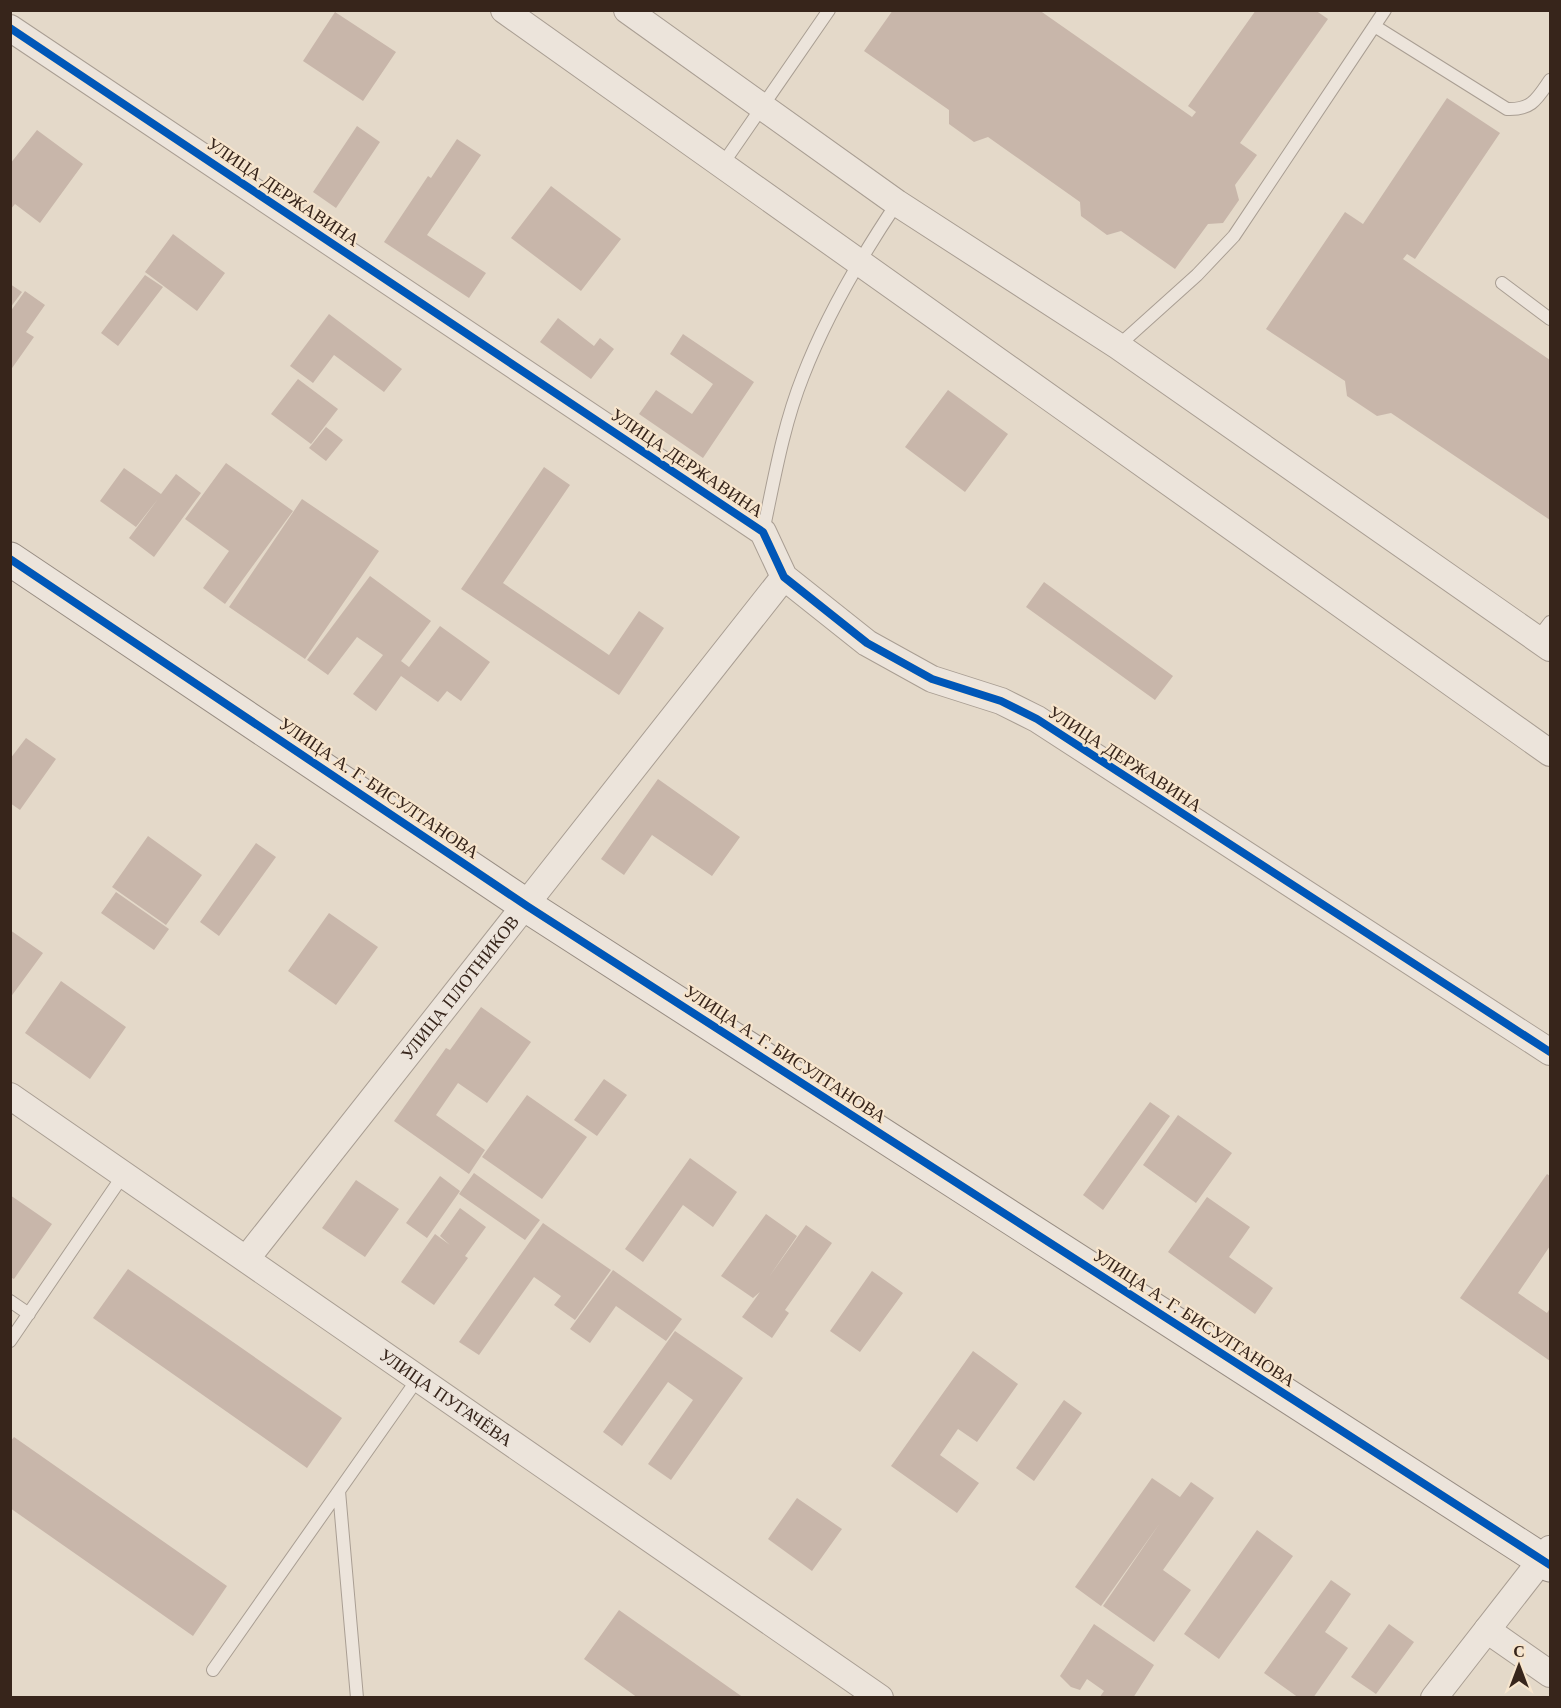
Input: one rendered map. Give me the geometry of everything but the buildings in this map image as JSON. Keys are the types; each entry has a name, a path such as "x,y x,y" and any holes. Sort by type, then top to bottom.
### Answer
{"street":[{"path":"504,10 1551,753"},
{"path":"627,10 897,203 1118,346 1546,636"},
{"name":"УЛИЦА ДЕРЖАВИНА","path":"10,28 763,532 784,577 867,643 932,679 1001,701 1037,719 1551,1052"},
{"name":"УЛИЦА А. Г. БИСУЛТАНОВА","path":"10,559 527,906 1548,1558"},
{"name":"УЛИЦА ПЛОТНИКОВ","path":"248,1258 784,577"},
{"name":"УЛИЦА ПУГАЧЁВА","path":"10,1096 248,1258 880,1698"},
{"path":"1434,1698 1487,1630 1548,1558"},
{"path":"1487,1630 1551,1674"}],"lane":[{"path":"722,165 829,10"},
{"path":"1118,346 1197,275 1234,236 1376,27 1385,10"},
{"path":"1376,27 1507,109 1522,110 1537,99 1551,80"},
{"path":"763,532 779,458 802,377 858,262 897,203"},
{"path":"1502,283 1551,319"},
{"path":"10,1341 124,1174"},
{"path":"10,1301 29,1314"},
{"path":"213,1670 419,1377"},
{"path":"339,1491 357,1698"}],"cycle path":[{"path":"10,28 763,532 784,577 867,643 932,679 1001,701 1037,719 1550,1052"},
{"path":"10,559 527,906 1550,1565"}]}
